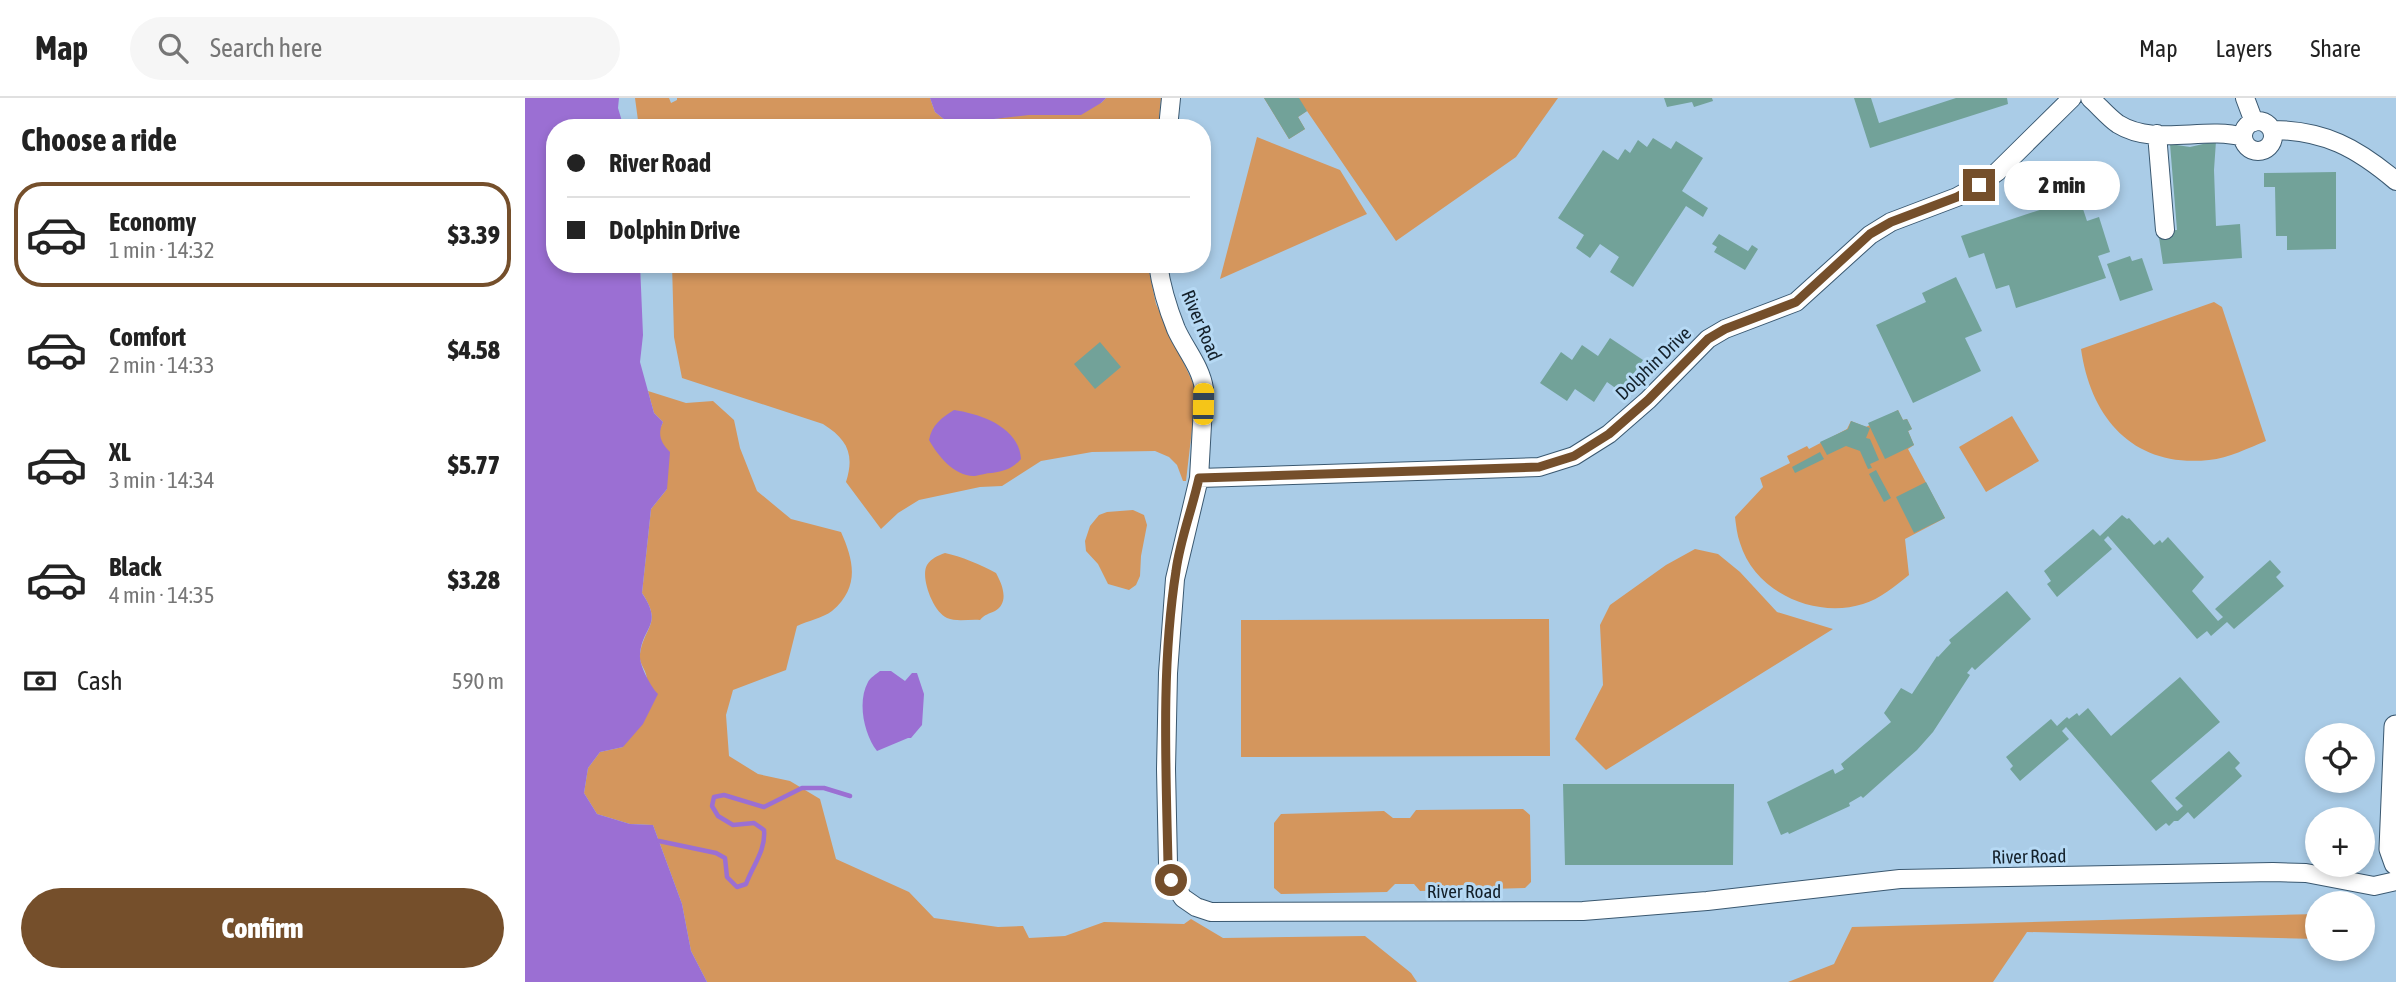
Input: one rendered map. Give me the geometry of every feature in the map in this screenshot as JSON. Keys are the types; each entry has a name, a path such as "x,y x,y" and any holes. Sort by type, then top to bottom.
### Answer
{"main road":[{"path":"2396,727 2391,849 2396,863"}],"street":[{"path":"1169,119 1171,98"},
{"name":"Dolphin Drive","path":"1199,478 1539,467 1574,456 1619,426 1708,339 1725,329 1796,302 1870,234 1891,222 1957,197 1979,185 1997,172 2072,98"},
{"path":"2090,98 2119,125 2139,132 2225,133 2266,124 2272,130 2313,133 2348,146 2396,181"},
{"path":"2245,98 2250,149 2264,150 2272,139 2272,130"},
{"path":"2157,134 2165,230"},
{"name":"River Road","path":"1159,273 1176,328 1203,380 1199,478 1175,579 1168,673 1166,769 1168,864 1171,880 1183,898 1203,910 1583,911 1707,901 1900,879 2273,872 2306,873 2374,886 2396,881"}],"shaded area":[{"path":"525,98 619,98 621,119 546,119 546,273 640,273 643,335 640,362 654,413 663,422 661,438 670,452 667,489 651,509 642,593 652,619 642,645 640,659 646,676 658,694 643,724 623,747 600,752 588,768 584,793 597,814 630,824 653,825 682,904 691,951 707,982 525,982"},
{"path":"635,98 669,98 671,103 677,98 930,98 935,112 944,119 638,119"},
{"path":"930,98 1106,98 1081,115 944,119 935,112"},
{"path":"1106,98 1161,98 1159,119 994,119 1101,103"},
{"path":"1264,98 1558,98 1516,157 1396,241 1307,111 1298,117 1305,129 1289,139"},
{"path":"1257,137 1340,170 1367,214 1220,279"},
{"path":"672,273 1149,273 1156,304 1194,385 1196,395 1186,481 1183,481 1177,465 1169,457 1155,451 1092,452 1041,461 1002,486 980,487 919,500 898,513 881,529 846,482 849,455 838,435 823,424 682,378 674,337"},
{"path":"2214,302 2222,307 2266,441 2231,455 2209,460 2182,460 2159,456 2138,447 2121,434 2106,417 2086,374 2081,349"},
{"path":"648,391 686,403 713,401 734,420 740,448 757,491 791,519 841,532 849,553 852,573 847,593 832,611 797,626 786,670 733,690 726,715 729,756 758,774 790,781 820,799 836,859 909,892 934,918 998,927 1023,926 1029,938 1065,936 1104,922 1184,924 1191,919 1223,938 1365,936 1411,973 1417,982 707,982 691,951 682,904 653,825 630,824 597,814 584,793 588,768 600,752 623,747 641,703 647,680 640,657 652,619 642,593 651,509 667,489 659,431 663,422 654,413"},
{"path":"954,410 987,419 1006,430 1019,448 1021,459 1005,470 975,476 954,469 942,459 929,440 938,422"},
{"path":"1898,410 1912,429 1908,431 1914,445 1908,449 1945,518 1905,539 1909,575 1875,599 1845,608 1807,604 1789,598 1773,588 1759,576 1748,561 1739,540 1735,517 1763,487 1760,478 1790,463 1787,456 1807,446 1809,449 1847,429 1851,421 1866,427"},
{"path":"2012,416 2039,461 1986,492 1959,447"},
{"path":"1133,510 1144,515 1147,525 1140,576 1136,585 1129,590 1108,584 1098,564 1086,551 1085,541 1090,526 1099,515"},
{"path":"1695,549 1718,554 1740,572 1777,612 1833,629 1606,770 1575,739 1603,685 1600,625 1610,605 1666,565"},
{"path":"945,553 996,573 1003,593 1000,607 980,620 955,620 942,614 929,594 925,570 931,561"},
{"path":"1549,619 1550,756 1241,757 1241,620"},
{"path":"880,671 891,671 905,681 912,673 917,673 924,694 922,725 911,738 877,751 863,718 863,699 868,682"},
{"path":"1523,809 1530,815 1531,882 1525,888 1420,891 1414,884 1395,884 1387,892 1281,894 1274,888 1274,823 1281,814 1384,811 1393,818 1410,818 1416,810"},
{"path":"2305,914 2305,939 2027,932 1993,982 1788,982 1834,964 1852,927"}],"building":[{"path":"1264,98 1299,98 1307,111 1298,117 1305,129 1289,139"},
{"path":"1664,98 1712,98 1713,101 1694,107 1692,102 1667,107"},
{"path":"1854,98 1871,98 1879,123 1956,98 2007,98 2008,104 1870,148"},
{"path":"1653,138 1671,149 1676,141 1703,158 1682,191 1708,208 1703,217 1686,206 1633,287 1610,272 1619,257 1600,244 1590,258 1576,248 1584,235 1558,218 1603,150 1618,160 1625,149 1630,153 1638,140 1647,147"},
{"path":"2216,141 2216,226 2240,224 2242,258 2163,264 2158,231 2177,230 2170,144 2190,147"},
{"path":"2336,172 2336,249 2287,250 2287,236 2276,236 2275,187 2264,187 2264,173"},
{"path":"2079,197 2087,221 2099,217 2110,252 2098,256 2106,278 2016,308 2009,285 1996,289 1984,253 1969,258 1961,236"},
{"path":"1719,234 1748,251 1752,245 1758,249 1745,270 1714,252 1717,247 1712,244"},
{"path":"2130,256 2132,261 2142,258 2153,290 2120,301 2107,264"},
{"path":"1956,277 1982,331 1965,338 1981,371 1913,403 1876,325 1926,302 1922,293"},
{"path":"1610,338 1643,360 1621,392 1607,382 1594,402 1575,389 1567,401 1540,383 1561,352 1572,360 1582,345 1598,356"},
{"path":"1100,342 1121,367 1095,389 1074,364"},
{"path":"1898,410 1912,429 1908,431 1914,445 1885,459 1868,423"},
{"path":"1851,421 1870,428 1866,438 1870,439 1879,460 1870,464 1872,468 1868,469 1860,451 1846,446 1827,455 1820,442 1848,429"},
{"path":"1820,452 1824,459 1795,473 1792,467"},
{"path":"1876,470 1891,498 1884,502 1869,474"},
{"path":"1926,482 1945,518 1914,533 1896,497"},
{"path":"2122,515 2129,518 2154,545 2160,540 2162,543 2168,537 2204,577 2192,591 2218,621 2223,617 2215,609 2270,560 2281,572 2276,577 2284,586 2234,629 2227,622 2211,636 2207,631 2197,639 2108,536 2104,540 2112,549 2057,597 2047,584 2051,581 2044,571 2093,529 2100,536"},
{"path":"2007,591 2031,619 1975,670 1972,667 1967,673 1970,675 1933,732 1917,750 1863,798 1861,796 1849,803 1850,806 1789,834 1788,832 1781,835 1767,802 1833,769 1835,774 1844,769 1841,764 1891,722 1884,713 1901,688 1912,694 1937,656 1951,643 1949,640"},
{"path":"2180,677 2220,722 2151,781 2177,811 2183,806 2175,798 2229,751 2240,763 2235,768 2242,776 2194,819 2188,812 2178,821 2169,826 2166,823 2156,831 2066,727 2062,731 2069,739 2020,781 2010,769 2013,766 2006,757 2051,719 2057,726 2067,717 2069,719 2077,713 2079,716 2088,708 2111,736"},
{"path":"1563,784 1734,784 1733,865 1565,865"}],"waterway":[{"path":"659,841 716,853 725,858 727,877 737,887 746,884 761,851 764,830 754,823 733,825 718,816 712,806 714,797 724,795 764,807 802,788 824,788 850,796"}],"route":[{"path":"1171,880 1168,864 1166,769 1168,673 1176,568 1199,478 1539,467 1574,456 1609,434 1648,400 1708,339 1725,329 1796,302 1870,234 1891,222 1957,197 1979,185"}]}
